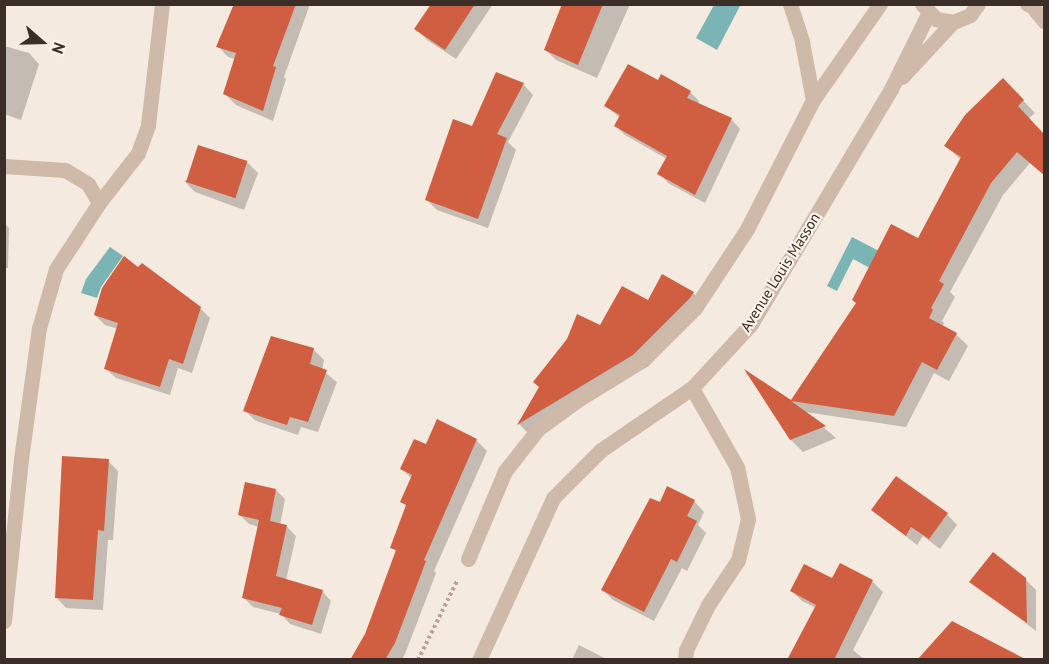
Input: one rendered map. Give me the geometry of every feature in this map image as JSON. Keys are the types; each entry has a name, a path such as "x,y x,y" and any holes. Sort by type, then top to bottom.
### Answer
{"street":[{"path":"4,621 21,459 39,328 56,269 99,203 138,153 148,125 162,4"},
{"path":"790,4 802,42 813,100"},
{"path":"468,559 505,471 537,429 579,399 643,360 695,308 747,229 813,100 880,4"},
{"name":"Avenue Louis Masson","path":"891,89 953,22 970,15 978,4"},
{"path":"1027,4 1031,5 1044,21"},
{"path":"925,9 944,22 953,22"},
{"name":"Avenue Louis Masson","path":"479,660 553,498 601,450 692,388 750,324 891,89 925,9"},
{"path":"4,166 65,170 88,184 99,203"},
{"path":"685,660 686,650 708,605 738,560 748,519 737,467 692,388"}],"path":[{"path":"418,660 468,559"}],"water":[{"path":"714,5 740,6 717,50 696,38"},
{"path":"852,237 881,252 872,269 853,259 837,291 827,286"},
{"path":"110,247 123,256 101,287 97,298 81,293 86,279"}],"building":[{"path":"234,4 296,4 273,66 276,67 263,111 223,94 236,53 216,47"},
{"path":"431,4 475,4 445,50 414,29"},
{"path":"562,4 603,4 578,65 544,50"},
{"path":"628,64 658,80 661,74 691,91 687,98 732,118 695,195 657,174 667,156 614,126 620,115 604,106"},
{"path":"496,72 524,83 497,134 507,138 478,219 425,200 453,119 472,126"},
{"path":"1003,78 1024,100 1018,106 1044,134 1044,175 1017,152 991,183 939,281 944,284 931,308 933,310 929,318 957,333 937,370 922,362 894,416 791,401 826,426 790,440 744,369 791,400 856,303 852,300 891,224 918,238 961,157 944,146 965,115"},
{"path":"198,145 247,161 235,198 186,182"},
{"path":"124,256 138,267 142,263 201,307 183,364 169,359 160,387 104,369 118,323 94,315 102,288"},
{"path":"662,274 694,292 690,298 633,355 517,425 539,387 533,382 567,339 577,314 600,325 622,286 648,300"},
{"path":"271,336 314,348 310,364 327,370 308,422 290,417 287,425 243,411"},
{"path":"437,419 477,439 424,560 426,561 395,643 385,660 350,660 365,634 396,550 390,548 406,505 400,502 412,475 400,469 414,439 426,444"},
{"path":"62,456 109,459 104,531 98,530 93,600 55,598"},
{"path":"896,476 948,513 929,539 911,527 906,536 871,510"},
{"path":"245,482 276,489 270,521 287,525 276,576 323,590 312,625 279,615 282,608 242,598 259,520 238,515"},
{"path":"667,486 695,500 687,516 697,521 677,562 671,559 644,612 601,590 650,498 660,502"},
{"path":"993,552 1026,578 1027,623 969,582"},
{"path":"840,563 873,580 834,660 787,660 816,605 790,591 804,564 832,578"},
{"path":"952,621 1027,660 917,660"}]}
